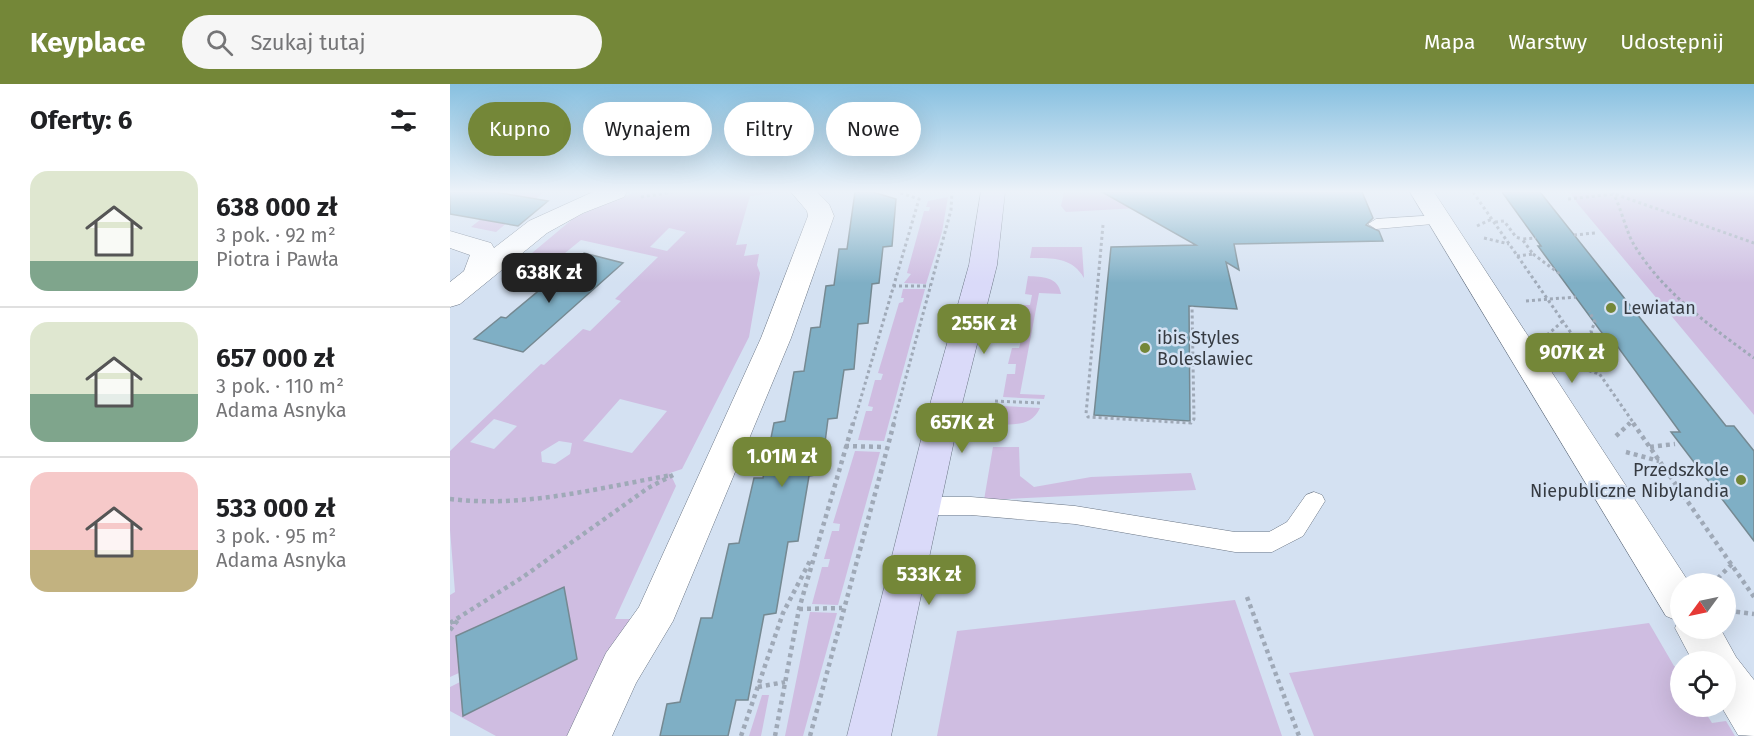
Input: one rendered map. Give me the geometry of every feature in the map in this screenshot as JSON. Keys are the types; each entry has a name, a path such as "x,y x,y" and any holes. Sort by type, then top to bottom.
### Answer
{"street":[{"path":"450,297 547,222"},
{"path":"589,736 621,668 653,621 776,338 820,222"},
{"path":"869,736 982,265 988,222"},
{"path":"1441,222 1670,587"},
{"path":"450,239 481,249 482,263 477,275"},
{"path":"1736,692 1754,719"}],"lane":[{"path":"1376,224 1401,222"},
{"path":"923,506 970,506 982,509 1075,515 1235,542 1272,542 1295,529 1314,501"}],"path":[{"path":"775,736 799,609 912,222"},
{"path":"810,736 885,447 948,222"},
{"path":"1486,222 1476,226 1485,238 1509,244"},
{"path":"1495,222 1751,588 1754,597"},
{"path":"1505,222 1516,237 1536,238"},
{"path":"1622,222 1628,236 1650,265 1699,315 1754,358"},
{"path":"1698,222 1754,243"},
{"path":"1103,225 1086,414 1088,417 1191,423 1194,419 1192,306"},
{"path":"1574,235 1595,233"},
{"path":"1522,239 1533,254 1560,274"},
{"path":"1517,256 1533,254"},
{"path":"893,286 930,286"},
{"path":"1520,302 1576,297"},
{"path":"1577,341 1594,340 1591,331 1595,322 1588,311"},
{"path":"1554,345 1547,335 1563,321"},
{"path":"1560,354 1566,363 1600,374"},
{"path":"995,401 1042,403"},
{"path":"1632,421 1615,435 1627,453 1660,461"},
{"path":"1650,447 1674,444"},
{"path":"845,446 885,447"},
{"path":"450,499 485,503 520,502 675,474 648,488 607,515 566,548 450,623"},
{"path":"741,736 783,613 816,550"},
{"path":"1723,573 1732,564"},
{"path":"1247,597 1299,736"},
{"path":"799,609 842,608"},
{"path":"1736,612 1754,614"},
{"path":"450,630 463,616"},
{"path":"758,687 785,682"}],"shaded area":[{"path":"477,222 507,222 496,232 471,227"},
{"path":"569,222 742,222 736,245 747,244 744,256 759,254 757,265 760,273 749,337 682,469 670,473 676,486 615,619 633,619 579,736 496,736 450,711 450,687 460,682 463,715 577,659 564,587 456,636 459,673 450,677 450,595 455,592 450,530 450,451 541,364 544,365 583,329 590,331 621,301 615,299 658,257 581,240 527,284 501,279","holes":["669,228 686,232 667,251 650,247","620,399 667,411 632,453 583,441","494,419 517,426 494,449 470,442","559,441 572,443 570,454 555,464 542,462 541,452"]},
{"path":"921,222 944,222 926,284 904,283 911,274 907,273"},
{"path":"1593,222 1754,222 1754,415"},
{"path":"1032,247 1082,247 1084,278 1074,266 1067,262 1030,258"},
{"path":"1028,276 1044,277 1053,281 1057,284 1061,294 1039,293 1020,394 1045,395 1044,399 1003,397 1007,374 1015,374 1016,364 1008,364 1012,348 1019,348 1021,340 1014,340 1017,326 1026,326 1027,317 1020,316 1022,305 1030,305 1032,295 1025,294"},
{"path":"903,289 925,289 884,441 858,440 866,411 872,411 873,407 868,406 875,380 881,380 883,374 878,373 899,303 903,302 904,298 901,298"},
{"path":"1002,406 1040,408 1037,414 1022,423 997,424"},
{"path":"993,447 1019,447 1020,476 1034,487 1091,477 1191,473 1196,490 984,500"},
{"path":"855,451 880,452 838,605 812,604 822,567 828,567 830,559 824,559 832,531 839,531 840,524 833,523"},
{"path":"1235,600 1282,736 937,736 957,631"},
{"path":"810,612 837,613 803,736 785,736"},
{"path":"1649,623 1670,659 1670,717 1708,717 1712,723 1726,721 1735,736 1314,736 1289,673"},
{"path":"762,695 769,695 761,736 749,736"}],"building":[{"path":"498,222 522,222 518,226"},
{"path":"851,222 894,222 892,246 883,247 879,283 872,284 868,323 858,324 854,369 844,370 837,418 828,419 821,474 809,476 798,541 788,542 776,613 764,615 748,700 736,700 728,736 660,736 667,704 680,702 701,618 712,618 729,544 739,543 754,478 763,478 774,423 785,421 794,372 804,371 811,328 820,327 826,286 834,285 839,249 847,249"},
{"name":"ibis Styles Boleslawiec","path":"1156,222 1369,222 1366,225 1379,231 1383,241 1234,244 1239,270 1226,262 1237,309 1189,306 1190,421 1094,415 1111,247 1196,245"},
{"path":"1524,222 1564,222 1726,426 1734,426 1754,451 1754,541 1671,432 1680,432 1618,347 1613,348 1538,246 1541,246"},
{"path":"584,253 623,263 523,352 474,339 501,317 506,318"},
{"path":"564,587 577,659 463,716 456,636"}],"place":[{"name":"Lewiatan","path":"1611,308"},
{"name":"ibis Styles Boleslawiec","path":"1145,348"},
{"name":"Przedszkole Niepubliczne Nibylandia","path":"1741,480"}]}
